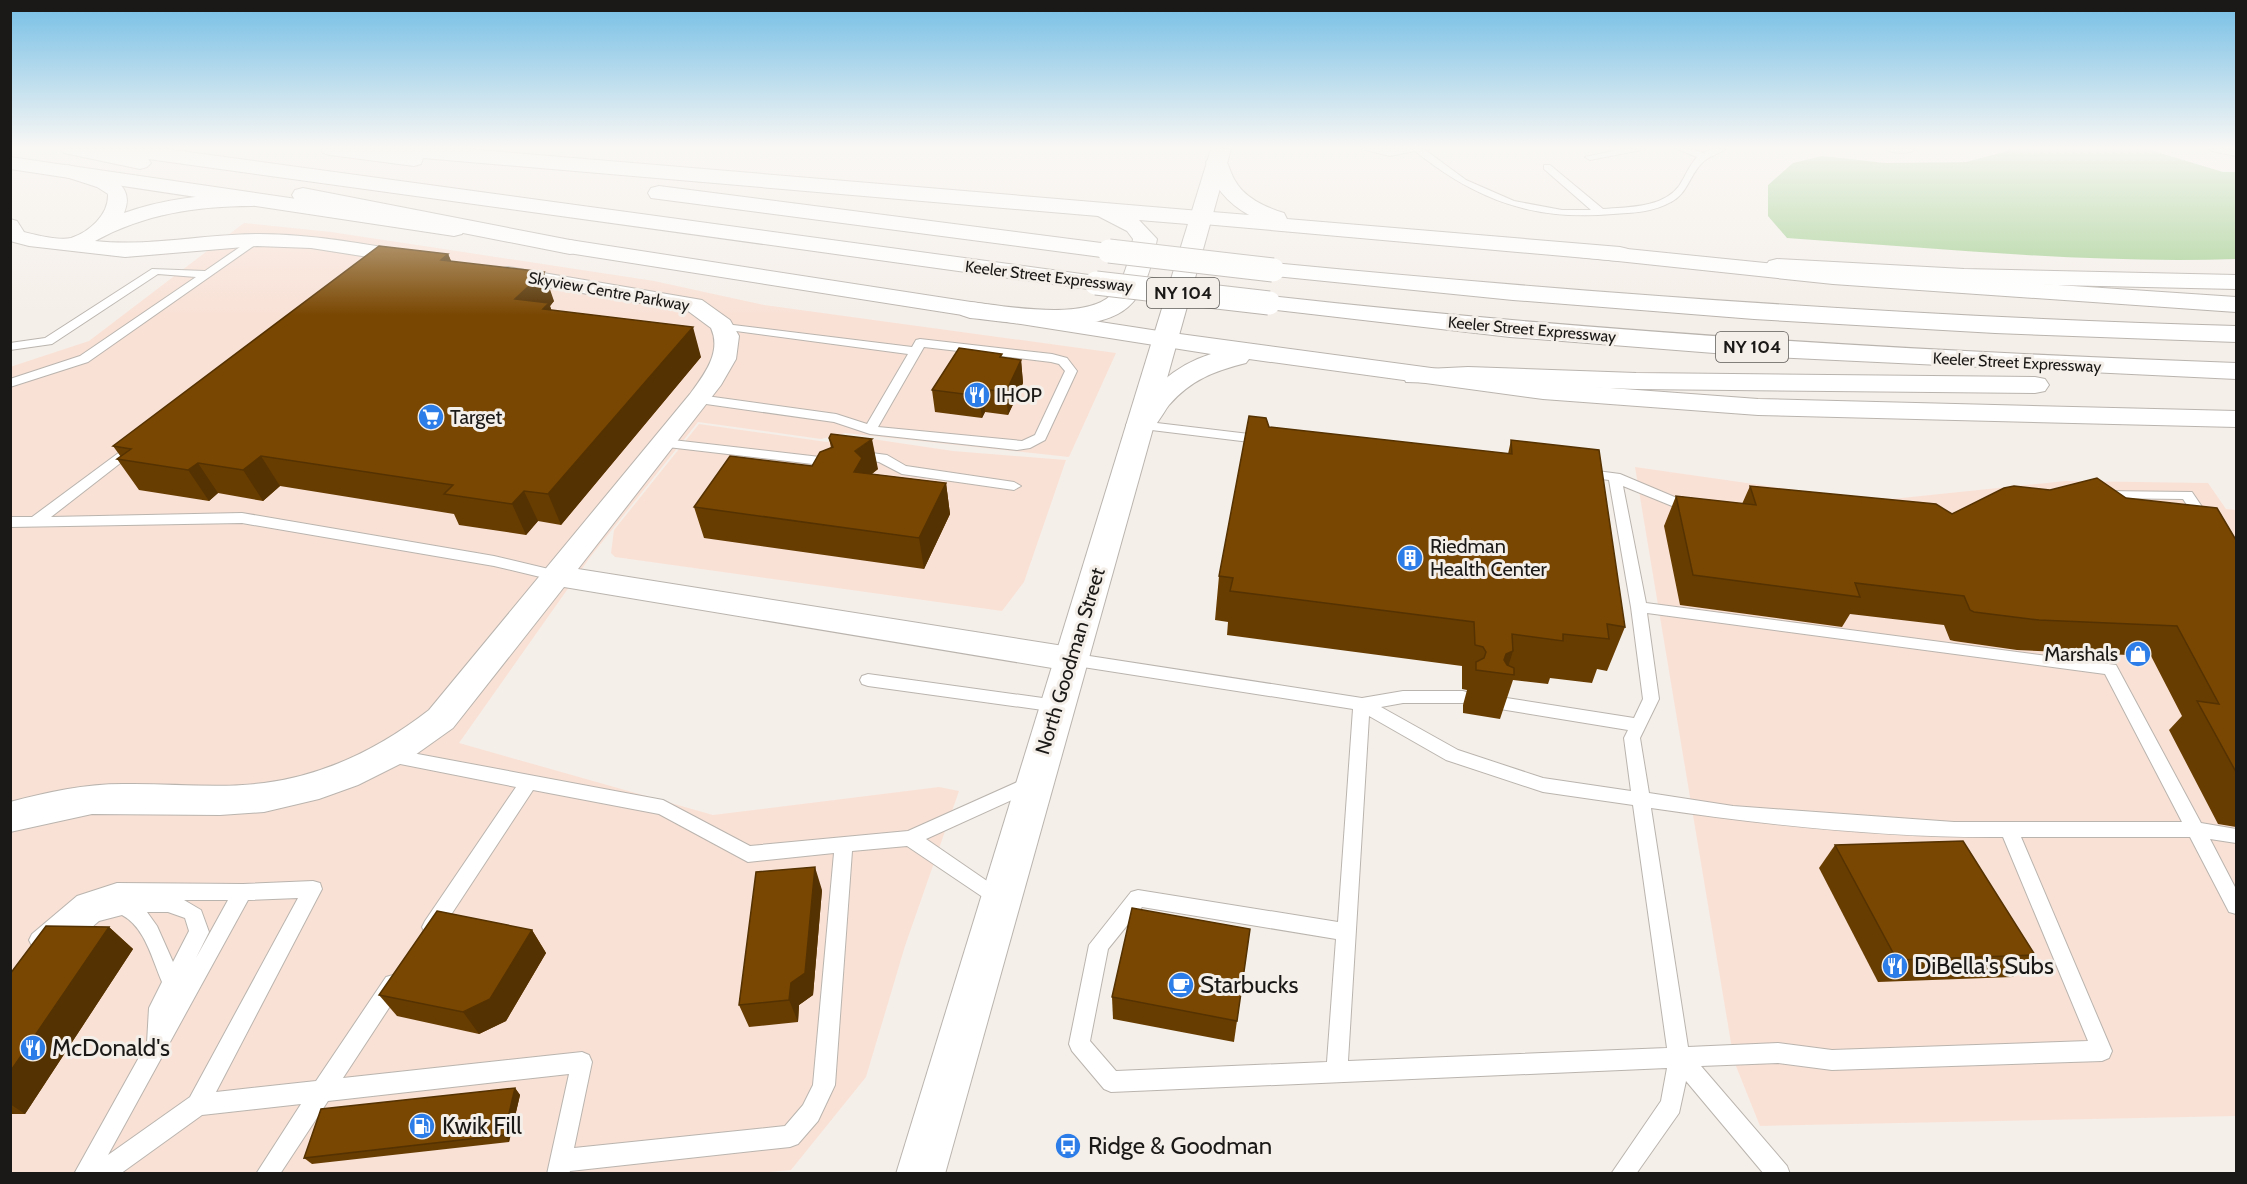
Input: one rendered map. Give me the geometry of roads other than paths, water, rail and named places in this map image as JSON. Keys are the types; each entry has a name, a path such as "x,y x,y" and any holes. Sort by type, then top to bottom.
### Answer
{"main road":[{"path":"291,204 1287,358 1416,376 1584,395 1758,407 2236,419"},
{"path":"321,204 570,248"},
{"name":"Keeler Street Expressway","path":"522,204 1096,283 1570,333 1815,351 2236,371"},
{"name":"Keeler Street Expressway","path":"752,204 1109,251 1476,290 1757,311 1965,323 2236,334"},
{"path":"1042,204 1588,252 1833,277 2236,305"},
{"name":"North Goodman Street","path":"920,1173 1204,204"},
{"path":"1246,204 1250,208 1282,220 1330,230"},
{"path":"970,310 1081,315 1107,310 1123,298 1144,246 1142,232 1119,218 1074,207"},
{"path":"1588,252 1917,274 2236,282"},
{"path":"1140,425 1172,386 1203,364 1242,357 1287,358"},
{"path":"1416,376 1946,384 2236,384"}],"street":[{"path":"103,227 118,210 120,204"},
{"path":"73,245 103,227 132,215 178,204"},
{"path":"10,225 16,236 125,250 256,240 311,242 376,260 443,262"},
{"name":"Skyview Centre Parkway","path":"478,268 694,305 719,320 725,327"},
{"path":"10,817 37,809 104,799 239,800 294,790 340,778 417,739 441,719 699,399 726,358 725,327"},
{"path":"557,576 1070,658"}],"lane":[{"path":"1511,204 1560,214 1601,213 1655,204"},
{"path":"1591,204 1601,213"},
{"path":"10,383 84,359 256,240"},
{"path":"10,347 48,341 156,271 208,274"},
{"path":"725,327 915,351"},
{"path":"699,399 836,418 870,430 1009,446 1025,445 1040,437 1071,371 1063,361 1052,358 921,342 870,430"},
{"path":"1140,425 1276,441"},
{"path":"36,521 148,435"},
{"path":"664,443 820,461 843,454 882,458 902,470 1014,486"},
{"path":"820,461 830,477"},
{"path":"881,478 902,470"},
{"path":"1568,472 1615,477 1682,505 1703,506"},
{"path":"1615,477 1640,607 1651,699 1632,738 1679,1057 1671,1105 1622,1173"},
{"path":"2082,495 2187,495 2213,534"},
{"path":"10,522 242,518 494,561 557,576"},
{"path":"1640,607 2110,669 2193,830 2236,906"},
{"path":"1070,658 1362,704 1403,697 1462,697"},
{"path":"868,680 1057,705"},
{"path":"1500,703 1638,725"},
{"path":"1362,704 1452,755 1543,785 1639,797 1733,813 1954,830 2193,830 2236,836"},
{"path":"1337,1072 1362,704"},
{"path":"388,755 663,807 748,854 910,838 1034,782"},
{"path":"418,946 529,782"},
{"path":"10,829 37,809"},
{"path":"1347,932 1138,898 1099,945 1079,1044 1111,1082 1778,1053 1832,1060 2102,1051 2008,830"},
{"path":"910,838 999,900"},
{"path":"198,1105 582,1062 559,1167 790,1136 804,1124 818,1105 824,1085 844,843"},
{"path":"28,953 45,933 84,902 117,891 243,892 313,889 198,1105 100,1173"},
{"path":"86,1173 243,892"},
{"path":"48,959 74,928 97,914 124,906 165,904 190,913 199,932 159,1008 156,1046"},
{"path":"124,906 137,913 152,937 172,981"},
{"path":"267,1173 405,966"},
{"path":"1679,1057 1779,1173"}],"place":[{"name":"IHOP","path":"977,395"},
{"name":"Target","path":"431,417"},
{"name":"Riedman Health Center","path":"1410,558"},
{"name":"Marshals","path":"2138,654"},
{"name":"DiBella's Subs","path":"1895,966"},
{"name":"Starbucks","path":"1181,985"},
{"name":"McDonald's","path":"33,1048"},
{"name":"Kwik Fill","path":"422,1126"},
{"name":"Ridge & Goodman","path":"1068,1146"}]}
